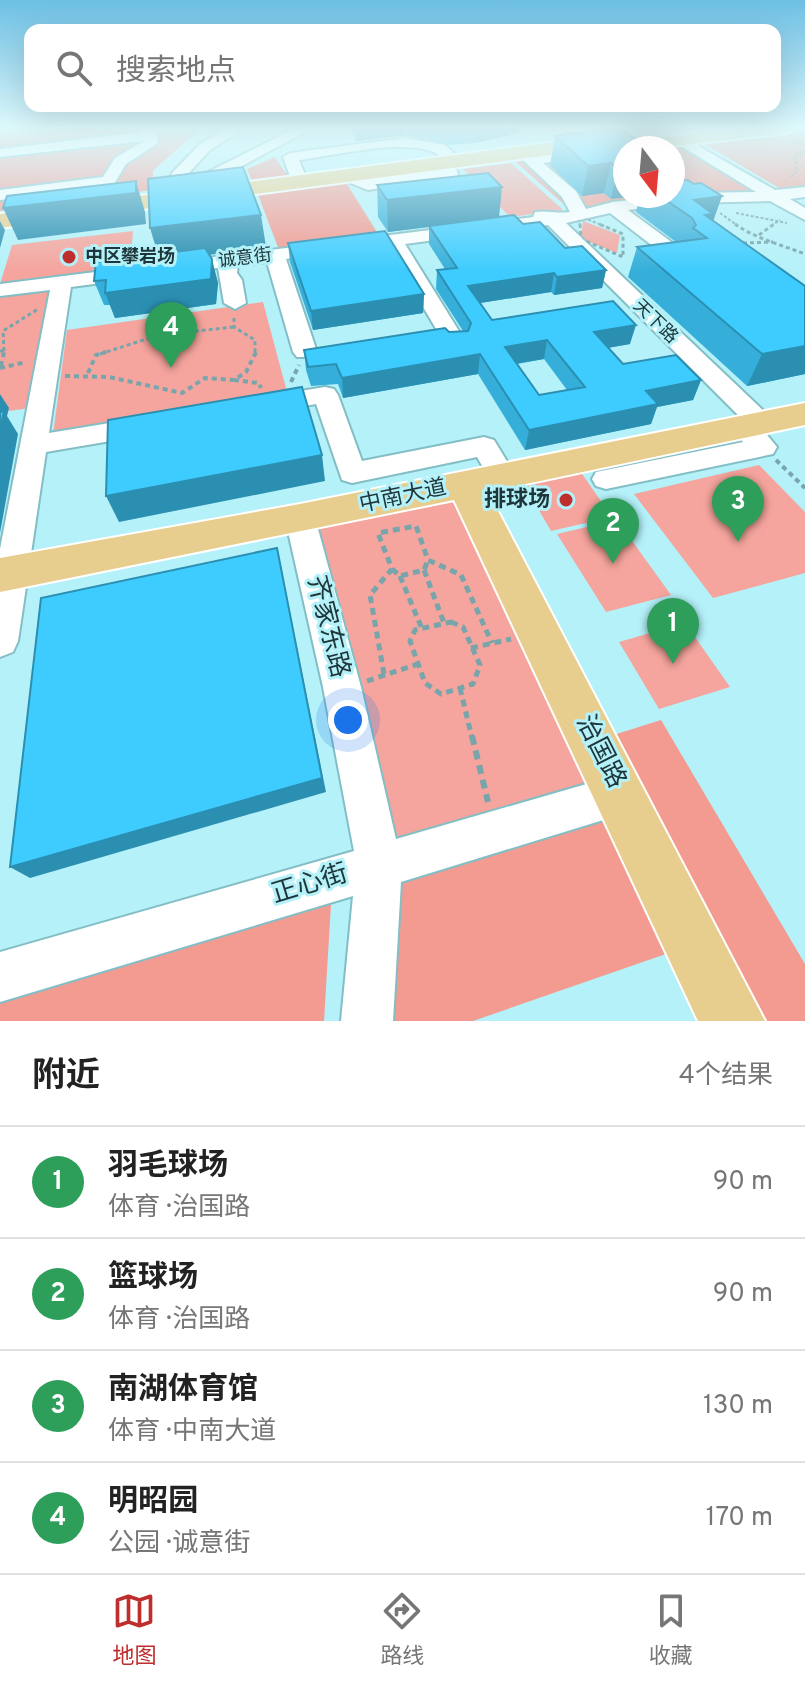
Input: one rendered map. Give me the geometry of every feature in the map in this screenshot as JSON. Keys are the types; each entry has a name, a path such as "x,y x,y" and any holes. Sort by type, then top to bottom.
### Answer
{"main road":[{"path":"0,221 344,176"},
{"name":"中南大道","path":"6,573 755,431 805,414"},
{"name":"治国路","path":"484,480 516,638 621,795 732,1021"}],"street":[{"path":"0,195 108,181 110,176"},
{"path":"179,176 183,182 192,186"},
{"path":"165,199 212,176"},
{"path":"297,176 300,182"},
{"path":"548,176 570,195 573,206 581,216"},
{"path":"741,176 780,198 798,219"},
{"name":"诚意街","path":"685,199 780,198 805,192"},
{"name":"诚意街","path":"0,290 393,240 543,217 581,216 613,207"},
{"path":"614,208 674,253"},
{"name":"天下路","path":"543,217 755,431"},
{"path":"393,240 456,344"},
{"path":"275,255 305,352"},
{"path":"229,261 227,274 232,280 235,303"},
{"path":"0,641 6,573 62,282"},
{"path":"240,409 325,395 352,473 484,446 484,480"},
{"path":"33,445 166,422"},
{"path":"606,479 755,431"},
{"name":"齐家东路","path":"300,518 342,687 379,864 367,1021"},
{"name":"正心街","path":"0,977 621,795"}],"path":[{"path":"749,176 796,176"},
{"path":"780,198 780,221"},
{"path":"798,219 780,221 714,209 748,234 759,235 805,254"},
{"path":"623,257 623,234 581,216 581,239 627,261"},
{"path":"759,235 780,221"},
{"path":"26,287 35,295 39,308 3,331 0,367 121,377 182,393 205,378 234,380 246,372 257,350 255,340 234,327 159,335 96,355 88,373"},
{"path":"234,327 235,303"},
{"path":"278,388 292,382 305,352"},
{"path":"755,431 805,488"},
{"path":"422,629 378,533 416,526 428,560 424,570 444,623"},
{"path":"428,560 461,575 516,638 471,648"},
{"path":"384,674 370,595 392,569"},
{"path":"400,576 424,570"},
{"path":"451,622 463,627 480,665 473,684 441,694 425,683 410,641 415,630 444,623 451,622"},
{"path":"342,687 418,664"},
{"path":"460,688 495,833"}],"shaded area":[{"path":"0,176 153,176 152,190 0,211"},
{"path":"250,176 296,178 259,183 252,181"},
{"path":"470,176 525,176 563,210 510,217"},
{"path":"531,176 610,176 613,206 586,209 575,214"},
{"path":"685,176 735,176 763,193 685,196"},
{"path":"758,176 805,176 805,189 786,192"},
{"path":"345,181 380,237 279,250 257,192"},
{"path":"583,221 620,235 617,253 581,239"},
{"name":"中区攀岩场","path":"133,231 130,268 0,284 12,245"},
{"path":"54,286 31,408 0,412 0,293"},
{"path":"263,302 291,407 51,449 67,330"},
{"path":"759,465 805,512 805,573 713,598 634,494"},
{"name":"排球场","path":"580,471 612,517 551,531 523,483"},
{"path":"481,496 625,777 394,846 313,530"},
{"path":"617,520 671,595 606,612 557,534"},
{"path":"685,623 730,687 659,709 619,642"},
{"path":"661,720 805,964 805,1021 747,1021 604,738"},
{"path":"618,806 686,947 473,1021 354,1021 363,894"},
{"path":"331,904 324,1021 0,1021 0,1000"}],"building":[{"path":"175,176 246,176 261,215 150,228 148,179"},
{"path":"491,176 502,187 387,200 377,185"},
{"path":"685,180 701,183 722,196 694,200 713,214 705,215 805,286 805,346 762,354 637,247 707,238 693,228 696,225 692,218 677,208 685,208"},
{"path":"136,181 136,193 3,208 7,196"},
{"path":"514,215 523,224 540,222 565,248 582,246 606,270 557,277 554,273 468,286 492,320 613,301 636,325 594,332 623,364 676,355 701,380 646,391 658,404 529,430 480,354 342,378 336,364 308,367 304,350 445,328 449,332 468,331 471,323 437,270 457,268 429,226","holes":["547,340 585,387 539,395 505,347"]},
{"path":"385,231 424,294 311,311 288,243"},
{"path":"205,248 212,259 211,279 105,293 106,280 94,281 96,262"},
{"path":"302,387 322,455 106,496 108,420"},
{"path":"277,548 322,778 10,867 41,598"}],"place":[{"name":"中区攀岩场","path":"69,257"},
{"name":"明昭园","path":"171,368"},
{"name":"排球场","path":"566,500"},
{"name":"南湖体育馆","path":"738,542"},
{"name":"篮球场","path":"613,564"},
{"name":"羽毛球场","path":"673,664"}]}
